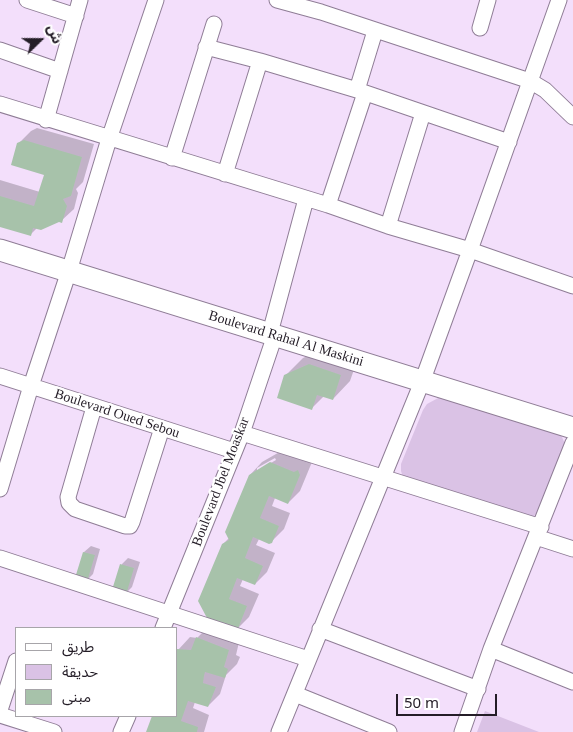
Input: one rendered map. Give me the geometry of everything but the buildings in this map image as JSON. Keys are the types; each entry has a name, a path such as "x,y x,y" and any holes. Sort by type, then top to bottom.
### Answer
{"street":[{"path":"27,0 76,16"},
{"path":"46,120 80,0"},
{"path":"0,489 109,139 156,0"},
{"path":"278,0 322,6 375,30 530,81 546,90 573,117"},
{"path":"279,732 422,382 559,0"},
{"path":"480,28 484,1"},
{"path":"172,158 214,24"},
{"path":"328,205 361,92 375,30"},
{"path":"206,47 260,61 361,92 509,142"},
{"path":"0,50 60,71"},
{"path":"225,174 260,61"},
{"path":"0,104 46,120 470,250 573,286"},
{"path":"388,226 423,113"},
{"name":"Boulevard Jbel Moaskar","path":"163,627 242,433 273,334 306,199"},
{"name":"Boulevard Rahal Al Maskini","path":"0,250 573,428"},
{"name":"Boulevard Oued Sebou","path":"0,376 234,451"},
{"path":"94,407 68,497 75,509 125,526 130,526 132,522 162,428"},
{"path":"242,433 383,478 539,532 573,549"},
{"path":"462,732 491,649 573,443"},
{"path":"0,558 308,660"},
{"path":"320,629 478,689"},
{"path":"491,649 573,682"},
{"path":"0,710 15,664"},
{"path":"295,694 389,732"},
{"path":"0,715 52,726"},
{"path":"121,732 128,717"}],"green space":[{"path":"440,397 559,433 565,444 543,507 534,516 530,518 403,477 401,464 423,410 427,404"},
{"path":"485,711 539,732 477,732"}]}
